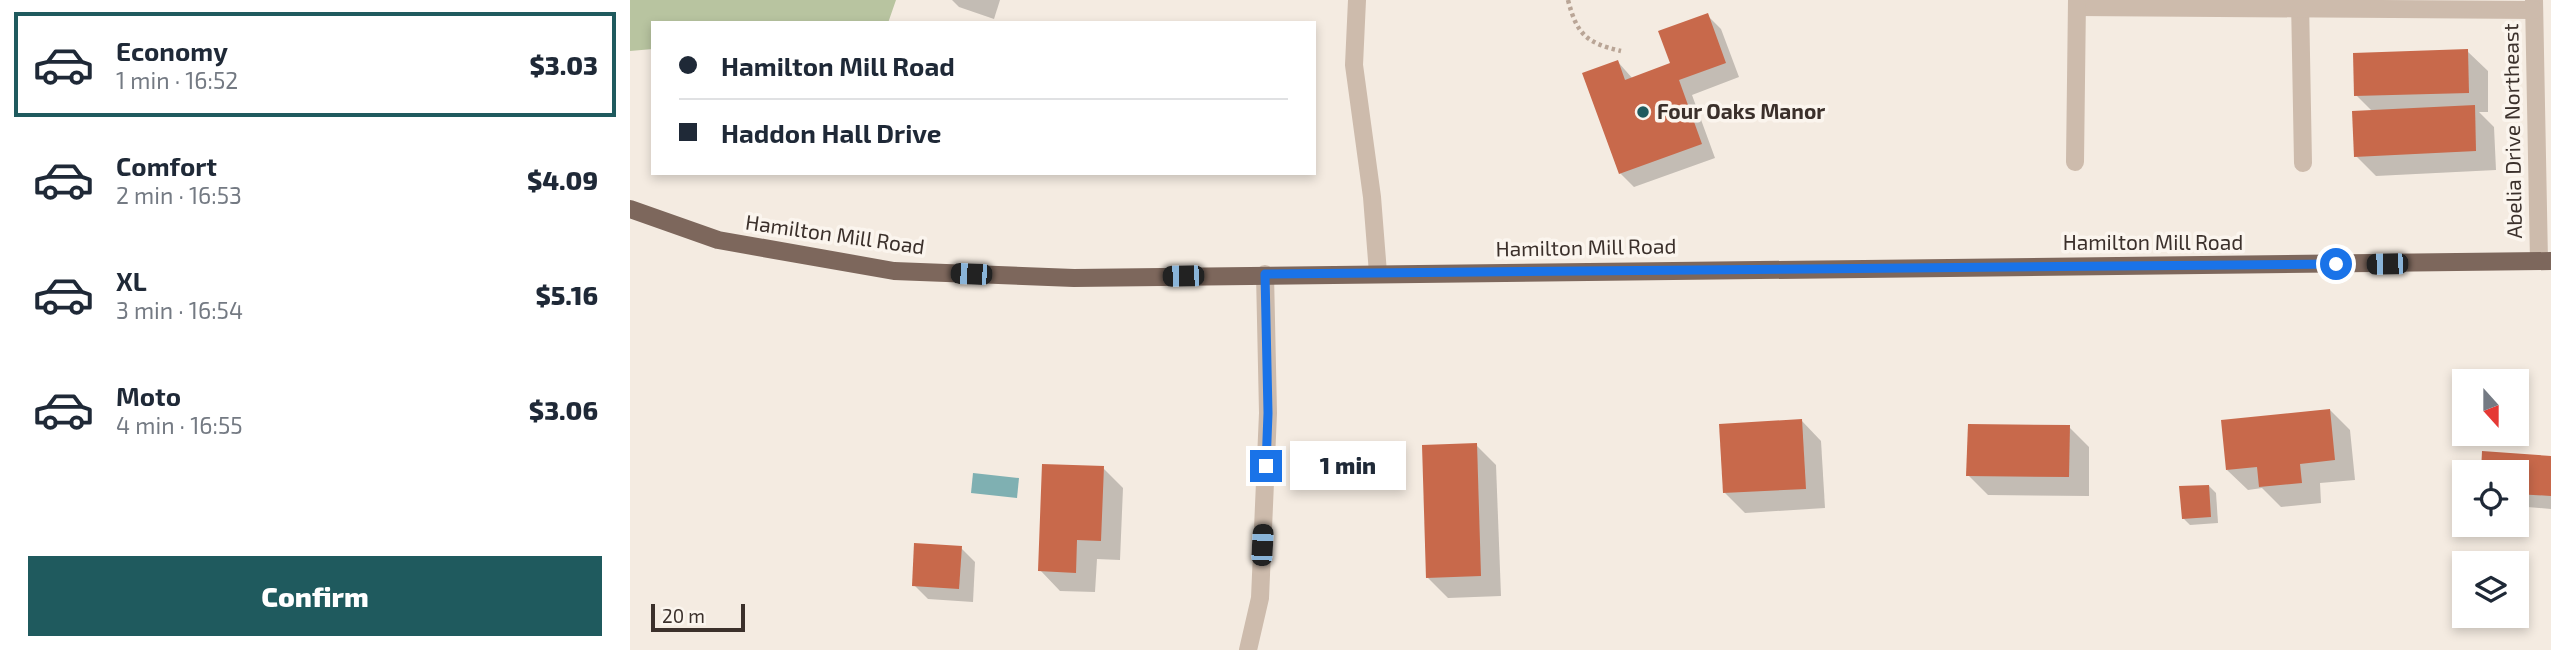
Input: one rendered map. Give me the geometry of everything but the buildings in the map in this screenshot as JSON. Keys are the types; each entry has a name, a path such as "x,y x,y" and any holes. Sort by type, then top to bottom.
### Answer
{"main road":[{"name":"Hamilton Mill Road","path":"630,209 718,240 894,271 1074,278 2545,261"}],"street":[{"path":"1357,0 1354,65 1372,197 1378,273"},
{"path":"2075,162 2077,3 2534,5"},
{"path":"2300,4 2303,163"},
{"name":"Abelia Drive Northeast","path":"2534,5 2545,261"},
{"path":"1248,650 1260,598 1268,413 1265,274"}],"path":[{"path":"1569,0 1580,33 1603,47 1622,51"}],"green space":[{"path":"630,0 896,0 889,21 651,21 651,49 630,51"}],"water":[{"path":"973,473 1019,478 1017,498 971,493"}],"place":[{"name":"Four Oaks Manor","path":"1643,112"}],"route":[{"path":"1266,466 1268,413 1265,274 2336,264"}]}
